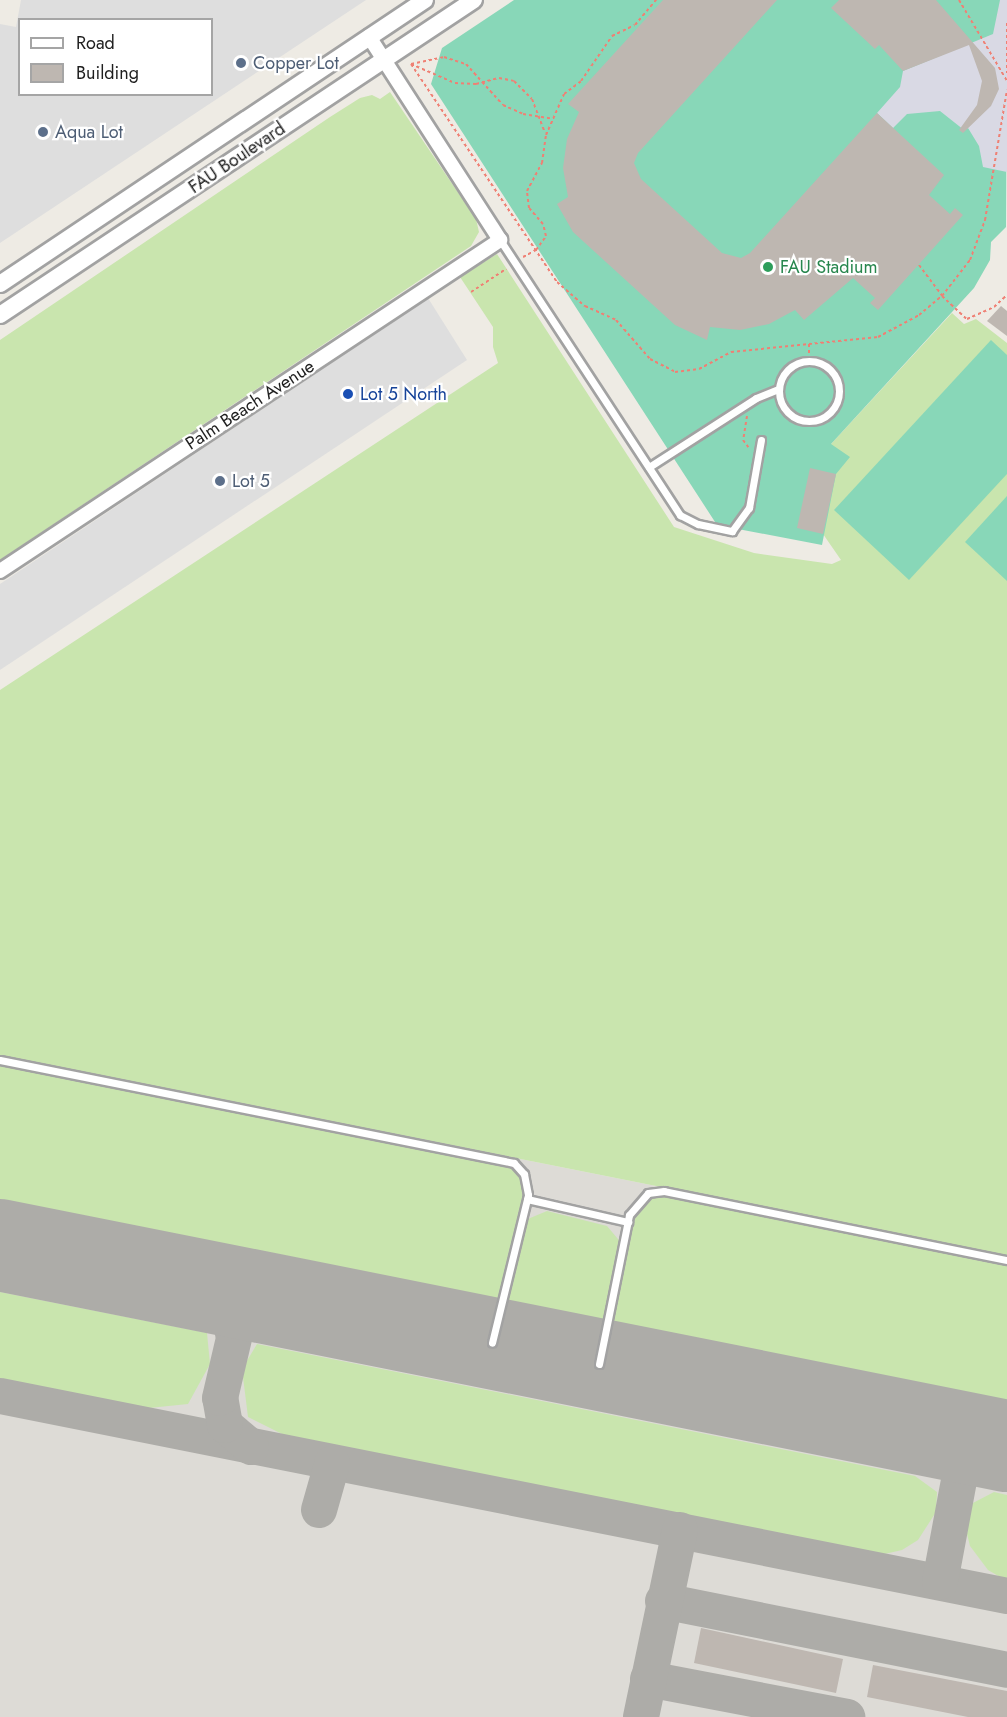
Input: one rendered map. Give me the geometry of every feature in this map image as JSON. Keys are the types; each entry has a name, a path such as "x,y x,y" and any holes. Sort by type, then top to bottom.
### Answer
{"street":[{"name":"FAU Boulevard","path":"0,284 425,0"},
{"name":"FAU Boulevard","path":"0,315 474,0"},
{"path":"369,37 500,240"},
{"name":"Palm Beach Avenue","path":"0,571 500,240"}],"lane":[{"path":"500,240 680,515 698,524 732,531 749,508 761,440"},
{"path":"649,467 749,403 778,389 789,368 809,360 820,362 836,378 838,401 831,412 821,419 797,419 780,401 778,389"},
{"path":"0,1060 506,1160 524,1174 527,1199 492,1343"},
{"path":"599,1365 628,1222 642,1197 664,1191 1007,1260"},
{"path":"527,1199 628,1222"}],"path":[{"path":"471,292 545,242 546,230 532,213 527,191 542,163 546,135 564,94 581,81 612,36 635,25 656,0"},
{"path":"959,0 1007,81"},
{"path":"1007,23 1007,73"},
{"path":"411,64 444,57 466,64 484,81 503,105 539,117 553,119"},
{"path":"411,64 455,83 499,78 521,85 546,135"},
{"path":"411,64 557,282 574,299 616,320 663,369 688,372 731,352 878,337 919,315 942,296 970,260 985,220 1007,90"},
{"path":"919,265 942,296 967,319 994,307 1007,295"},
{"path":"809,344 809,360"},
{"path":"749,403 743,440 758,460"}],"shaded area":[{"path":"21,0 366,0 0,243 0,24 16,27"},
{"path":"1000,0 1007,0 1007,172 983,167 979,146 968,128 964,130 940,111 907,114 893,128 877,113 900,87 903,71 993,34"},
{"name":"Lot 5","path":"428,298 467,360 0,670 0,584"},
{"path":"0,1055 1007,1256 1007,1717 0,1717"}],"green space":[{"name":"FAU Stadium","path":"514,0 1007,0 1006,227 991,242 990,260 974,288 831,444 850,457 836,474 822,545 717,525 431,84 442,48"},
{"path":"390,92 476,219 479,232 471,246 0,560 0,340 330,117 360,98 372,95 380,99"},
{"path":"497,254 674,527 754,553 832,564 841,560 823,534 831,444 952,313 964,324 976,319 1007,343 1007,1256 0,1055 0,690 498,363 493,347 493,327 460,277"},
{"path":"991,340 1007,355 1007,474 909,580 834,510"},
{"path":"1007,496 1007,581 965,542"},
{"path":"0,1060 514,1163 528,1185 523,1221 547,1211 607,1226 623,1245 634,1205 655,1191 1007,1260 1007,1402 0,1199"},
{"path":"0,1292 207,1333 210,1364 188,1404 149,1408 0,1384"},
{"path":"257,1344 915,1476 937,1492 936,1512 918,1540 902,1550 876,1556 653,1517 292,1439 248,1417 242,1369"},
{"path":"994,1492 1007,1495 1007,1581 988,1570 970,1546 967,1534 971,1504"}],"building":[{"path":"663,0 777,0 638,153 634,163 641,179 722,253 741,258 750,253 877,113 944,175 929,195 950,214 955,208 963,215 878,310 870,303 875,298 853,278 804,320 795,310 769,324 740,330 710,327 707,340 675,325 573,232 557,204 568,197 563,168 567,139 579,112 568,104"},
{"path":"839,0 936,0 995,68 999,89 991,106 963,133 959,130 977,105 982,81 969,45 903,71 879,45 875,49 831,8"},
{"path":"1001,306 1007,311 1007,336 987,321"},
{"path":"810,468 836,474 823,534 797,528"},
{"path":"701,1628 843,1659 836,1693 694,1663"},
{"path":"873,1665 1007,1691 1007,1717 968,1717 867,1697"}],"taxiway":[{"path":"205,1285 227,1307 233,1333"},
{"path":"251,1447 225,1425 220,1398 238,1321 257,1306 279,1300"},
{"path":"0,1396 1007,1596"},
{"path":"940,1582 967,1438"},
{"path":"319,1510 332,1464"},
{"path":"641,1717 680,1530"},
{"path":"663,1601 1007,1670"},
{"path":"648,1679 847,1717"}],"runway":[{"path":"0,1245 1007,1446"}],"place":[{"name":"Copper Lot","path":"241,63"},
{"name":"Aqua Lot","path":"43,132"},
{"name":"FAU Stadium","path":"768,267"},
{"name":"Lot 5 North","path":"348,394"},
{"name":"Lot 5","path":"220,481"}]}
